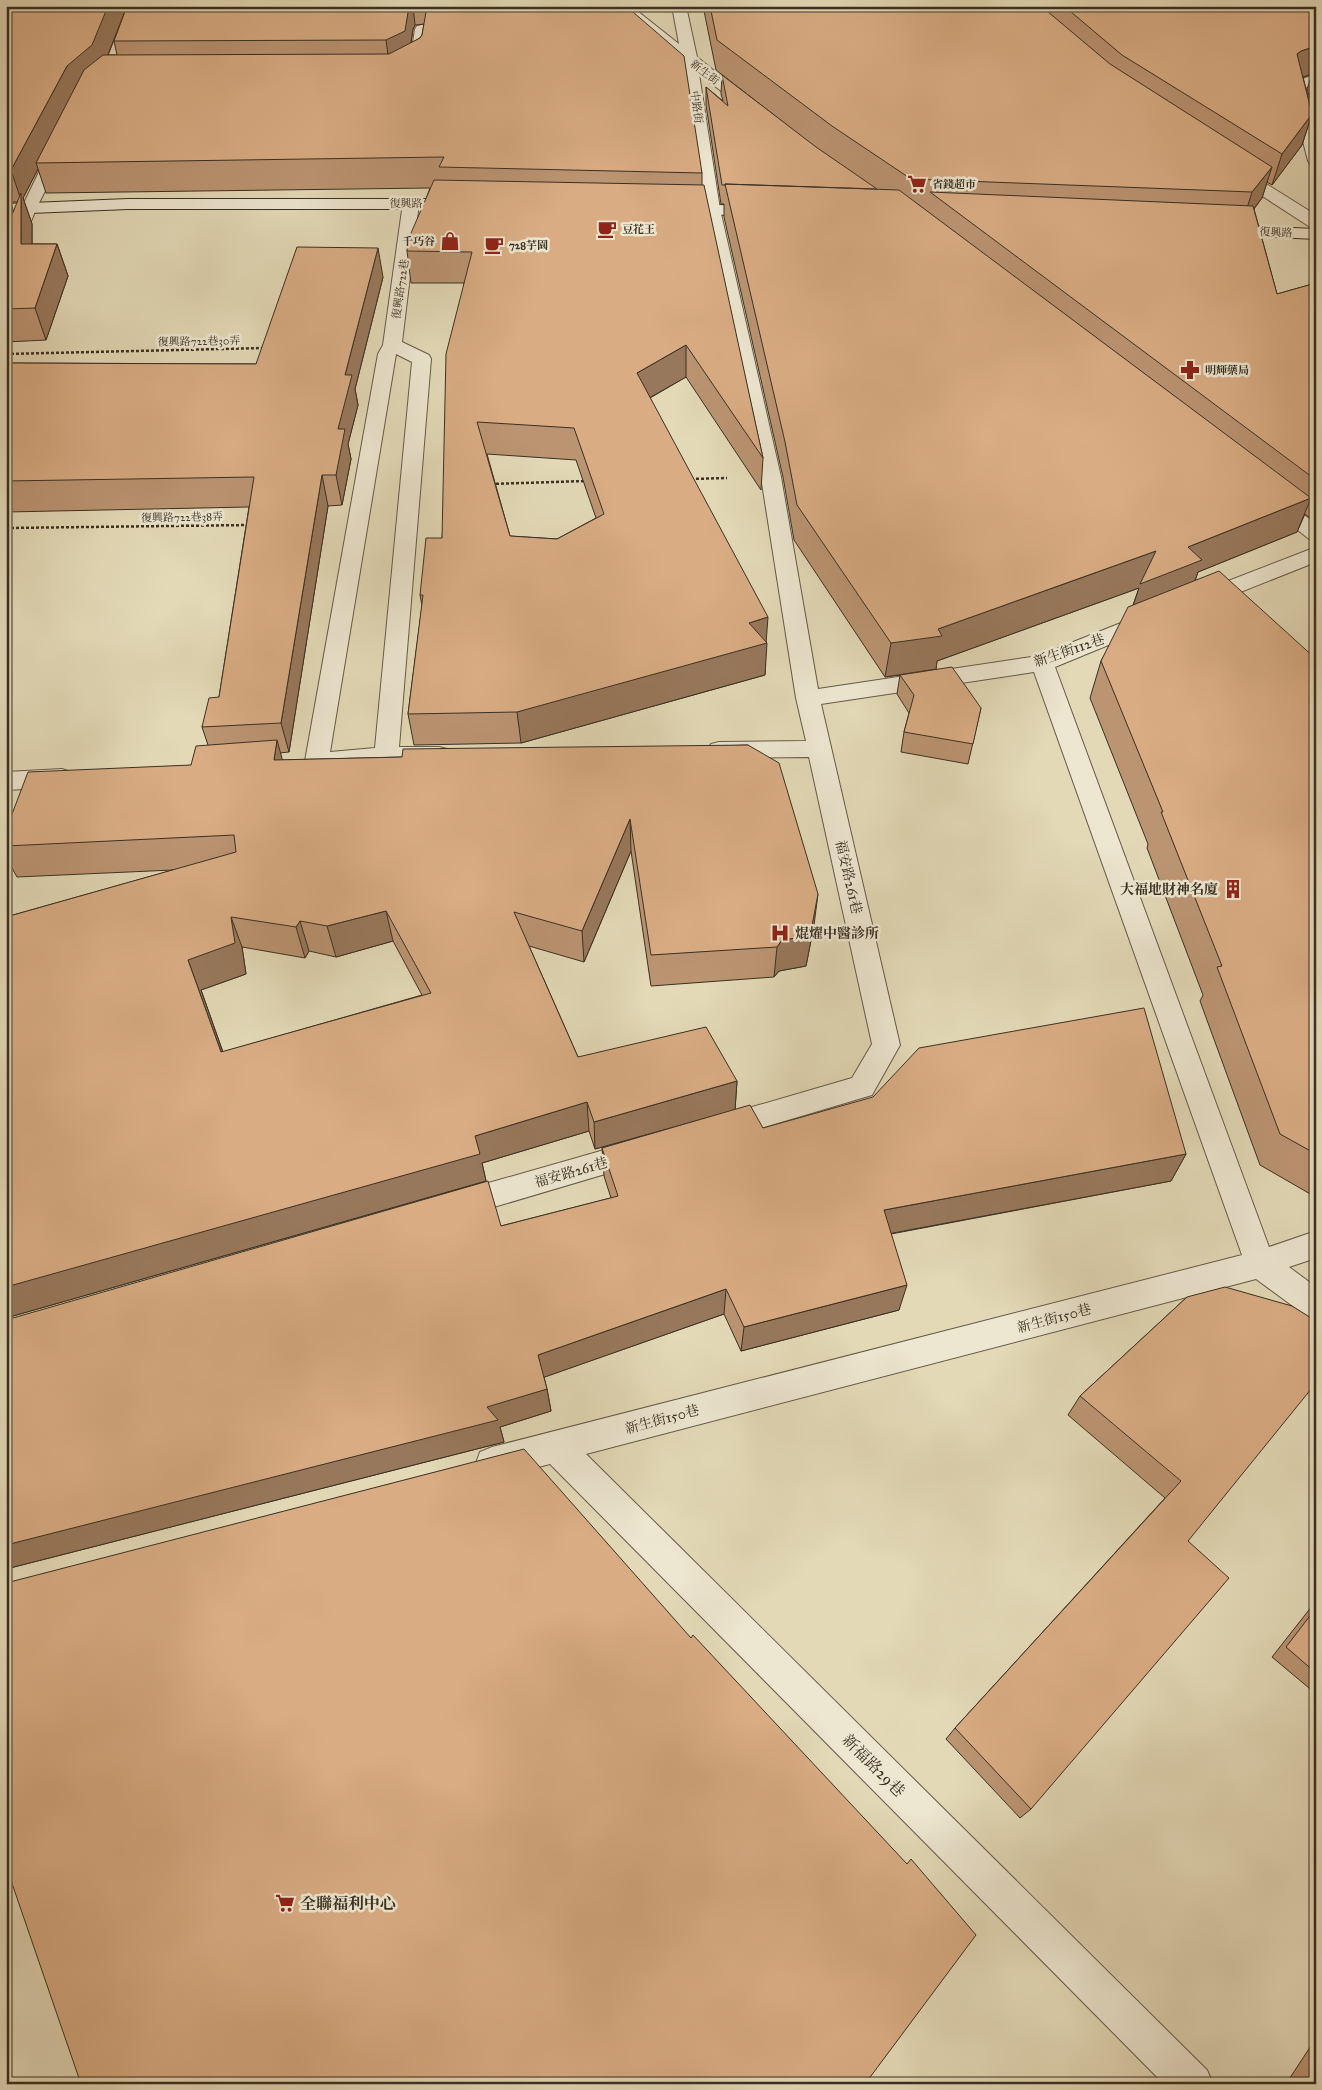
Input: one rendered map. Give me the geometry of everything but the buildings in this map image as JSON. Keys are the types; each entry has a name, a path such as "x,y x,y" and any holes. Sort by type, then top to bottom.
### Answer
{"street":[{"name":"新生街","path":"622,6 690,61 768,120"},
{"name":"中路街","path":"678,6 690,61 712,209 770,477"},
{"path":"393,77 417,64 422,29"},
{"path":"1316,78 1297,86 1312,131 1316,161"},
{"path":"6,261 28,209 68,131"},
{"path":"1216,159 1316,223"},
{"name":"復興路722巷","path":"386,756 307,762 387,354 392,345 411,203"},
{"name":"復興路","path":"6,209 128,204 476,204"},
{"path":"653,208 783,211"},
{"name":"復興路","path":"1207,229 1316,234"},
{"path":"392,345 422,359 386,756 465,754"},
{"name":"福安路261巷","path":"700,1134 862,1088 886,1044 808,698 770,477"},
{"path":"1261,492 1316,534"},
{"name":"新生街112巷","path":"808,698 1042,662 1316,554"},
{"path":"1042,662 1260,1264 1316,1305"},
{"path":"701,751 820,749"},
{"path":"6,781 84,776"},
{"name":"福安路261巷","path":"434,1211 662,1145"},
{"name":"新生街150巷","path":"459,1472 1260,1264 1316,1244"},
{"name":"新福路29巷","path":"556,1447 1193,2084"}],"path":[{"name":"復興路722巷30弄","path":"6,354 273,348"},
{"path":"683,479 770,477"},
{"path":"487,484 585,481"},
{"name":"復興路722巷38弄","path":"6,528 250,524"}],"place":[{"name":"省錢超市","path":"917,184"},
{"name":"豆花王","path":"607,229"},
{"name":"千巧谷","path":"450,241"},
{"name":"728芋園","path":"494,245"},
{"name":"明輝藥局","path":"1190,370"},
{"name":"大福地財神名廈","path":"1233,889"},
{"name":"焜燿中醫診所","path":"780,933"},
{"name":"全聯福利中心","path":"285,1903"}]}
